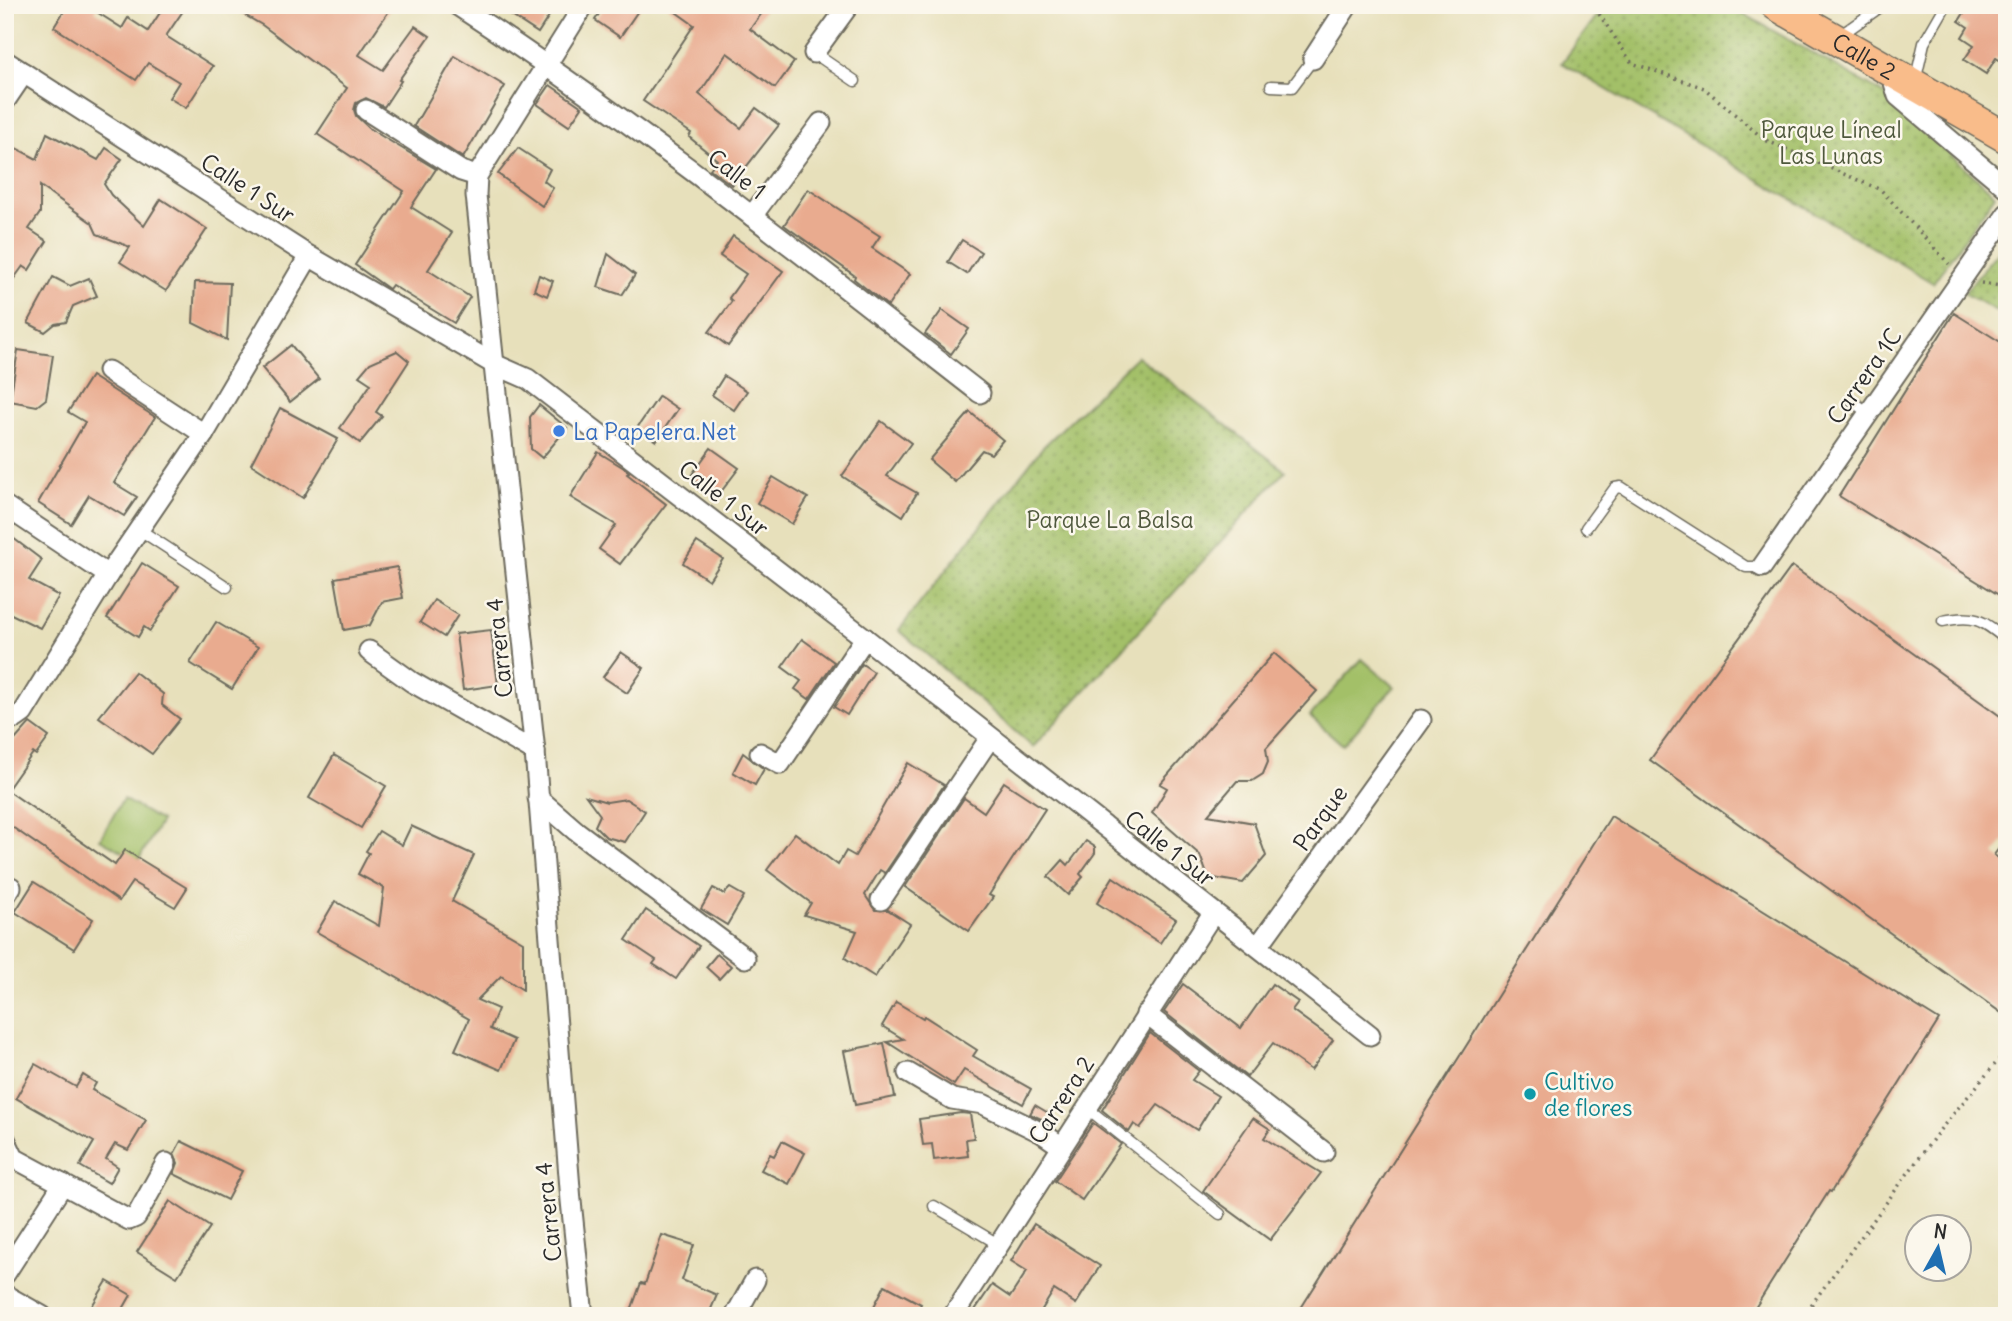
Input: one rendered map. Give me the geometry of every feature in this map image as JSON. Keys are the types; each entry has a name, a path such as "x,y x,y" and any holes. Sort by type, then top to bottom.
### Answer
{"main road":[{"name":"Calle 2","path":"1776,5 2007,138"}],"street":[{"name":"Calle 1","path":"457,5 547,64 752,216 980,393"},
{"path":"366,110 461,171 477,176 584,5"},
{"path":"814,53 849,5"},
{"path":"1313,59 1348,5"},
{"name":"Calle 1 Sur","path":"5,61 309,256 494,364 528,379 865,638 1213,913 1259,945 1370,1035"},
{"path":"5,101 23,73"},
{"path":"1902,79 1898,96 2007,188"},
{"path":"752,216 821,123"},
{"name":"Carrera 4","path":"477,176 476,195 534,752 583,1316"},
{"name":"Carrera 1C","path":"1762,566 2007,214"},
{"path":"5,713 16,718 23,713 108,575 204,434 309,256"},
{"path":"108,371 204,434"},
{"path":"5,506 108,575"},
{"path":"760,753 780,764 865,638"},
{"path":"369,651 412,682 534,752"},
{"name":"Parque","path":"1259,945 1421,720"},
{"path":"881,900 990,738"},
{"path":"538,797 576,831 745,958"},
{"name":"Carrera 2","path":"953,1316 1213,913"},
{"path":"1146,1014 1324,1152"},
{"path":"908,1073 952,1099 984,1104 1061,1146"},
{"path":"5,1139 14,1158 129,1220 136,1217 166,1163"},
{"path":"5,1274 62,1185"},
{"path":"735,1316 755,1280"},
{"path":"5,1294 42,1316"}],"lane":[{"path":"1833,40 1883,5"},
{"path":"1902,79 1944,9 1931,5"},
{"path":"814,53 855,81"},
{"path":"1271,86 1292,87 1313,59"},
{"path":"1851,400 1868,413"},
{"path":"1586,528 1615,488 1621,487 1746,566 1762,566"},
{"path":"140,530 227,587"},
{"path":"1943,621 1964,617 1983,620 2007,640"},
{"path":"1086,1107 1220,1214"},
{"path":"934,1206 998,1244"}],"path":[{"path":"1599,14 1632,64 1704,88 1765,140 1881,190 1962,279 2007,287"},
{"path":"1803,1316 1940,1131 2007,1050"}],"green space":[{"name":"Parque Líneal Las Lunas","path":"1605,5 1728,5 1884,94 1995,195 1933,283 1562,63"},
{"path":"2007,240 2007,317 1964,293"},
{"name":"Parque La Balsa","path":"1137,356 1285,471 1033,747 899,630 1042,448"},
{"path":"1362,659 1394,687 1343,745 1310,716"},
{"path":"123,799 161,821 138,861 100,839"}],"building":[{"path":"68,5 98,5 95,11 122,28 128,18 148,31 165,5 187,5 166,36 213,66 186,108 169,98 179,82 148,63 136,80 54,27"},
{"path":"227,5 393,5 359,55 383,70 415,26 430,36 384,107 366,98 356,103 354,110 356,116 370,129 436,169 411,207 452,233 428,270 470,297 454,323 392,285 389,289 355,265 404,191 317,134 347,88 262,25"},
{"path":"495,5 556,5 538,33"},
{"path":"605,5 642,5 620,37 595,20"},
{"path":"666,5 768,5 750,29 794,62 775,88 727,53 699,94 741,128 756,108 779,125 732,185 710,169 717,160 689,137 691,133 643,101 694,25"},
{"path":"1969,5 2007,5 2007,65 1996,58 1986,74 1964,60 1974,45 1962,37 1968,27 1959,21"},
{"path":"455,56 505,86 463,158 414,126"},
{"path":"550,85 582,107 569,126 537,104"},
{"path":"47,133 98,160 106,148 122,159 104,184 111,195 144,226 161,199 207,229 166,291 120,262 130,247 97,234 92,223 40,186 40,213 29,229 47,241 29,270 23,266 5,291 5,167 16,148 37,159"},
{"path":"518,148 550,169 544,181 553,188 542,206 498,174"},
{"path":"808,189 880,236 872,248 910,274 888,306 854,279 855,276 784,225"},
{"path":"733,236 783,271 728,346 709,332 732,301 729,298 746,274 720,256"},
{"path":"962,240 981,252 967,274 948,262"},
{"path":"608,254 635,275 622,295 598,287"},
{"path":"539,275 553,281 547,296 534,290"},
{"path":"53,277 70,286 89,278 97,296 73,306 66,322 55,324 45,332 28,323"},
{"path":"195,282 230,283 227,340 193,323"},
{"path":"942,310 969,329 951,354 925,334"},
{"path":"1954,313 2007,346 2007,600 1839,496"},
{"path":"291,345 319,379 290,402 262,368"},
{"path":"18,350 53,355 46,399 37,406 10,401"},
{"path":"397,351 409,361 376,412 382,416 360,443 340,428 371,384 359,376 370,363"},
{"path":"91,376 155,417 114,483 137,497 124,516 89,495 71,524 38,503 85,422 68,412"},
{"path":"724,376 747,391 734,410 712,395"},
{"path":"659,396 678,409 656,441 637,428"},
{"path":"539,405 567,428 542,458 531,449 530,417"},
{"path":"280,408 338,439 303,498 251,464"},
{"path":"970,412 1003,440 991,454 982,450 955,482 929,460"},
{"path":"881,421 911,443 887,476 917,493 903,516 842,476"},
{"path":"711,448 739,468 717,497 690,477"},
{"path":"598,452 624,468 629,472 627,474 666,504 620,564 599,549 616,525 570,497"},
{"path":"773,477 808,498 792,524 757,503"},
{"path":"13,538 42,560 29,580 59,596 40,628 5,611 5,550"},
{"path":"697,542 723,559 709,580 683,563"},
{"path":"142,563 179,586 150,631 144,627 138,637 107,618"},
{"path":"1792,566 2007,721 2007,837 1994,855 2007,864 2007,1017 1650,760"},
{"path":"397,567 403,598 382,602 370,625 344,630 335,578"},
{"path":"434,600 458,615 444,637 420,622"},
{"path":"216,622 258,647 232,689 190,663"},
{"path":"491,630 498,685 463,690 456,634"},
{"path":"802,639 834,662 809,699 795,689 801,681 782,667"},
{"path":"621,652 644,668 627,693 603,677"},
{"path":"1274,653 1317,691 1266,748 1268,762 1263,774 1252,781 1237,781 1208,815 1254,823 1266,856 1243,883 1208,877 1200,855 1152,813 1167,788 1160,784"},
{"path":"862,664 874,672 847,715 834,707"},
{"path":"135,672 163,694 162,705 180,719 152,754 99,717"},
{"path":"30,723 49,737 36,755 33,753 7,790 115,865 125,850 187,888 175,907 132,882 119,901 5,822 5,751"},
{"path":"743,753 764,769 755,785 733,772"},
{"path":"334,755 386,786 361,828 309,798"},
{"path":"908,763 944,785 885,873 880,870 865,895 875,910 888,910 910,924 875,977 845,958 857,931 804,915 811,903 767,870 795,833 838,865 846,851 855,856"},
{"path":"1004,782 1045,809 989,895 993,897 969,931 905,887 964,798 984,812"},
{"path":"586,796 607,802 626,799 645,811 625,842 606,837 595,826 600,815"},
{"path":"1611,816 1939,1020 1831,1192 1829,1191 1750,1316 1296,1316"},
{"path":"411,826 474,855 452,901 523,942 523,990 501,976 477,1000 498,1009 490,1029 514,1040 501,1070 455,1050 469,1019 317,932 335,901 379,926 384,888 358,874 369,853 366,851 379,831 402,845"},
{"path":"1086,841 1095,847 1095,853 1080,874 1083,877 1068,895 1048,877 1063,860 1068,865"},
{"path":"1113,877 1176,919 1160,943 1097,903"},
{"path":"34,882 93,919 74,949 15,912"},
{"path":"713,888 724,894 730,888 744,896 727,925 701,909"},
{"path":"646,910 699,946 676,979 653,964 656,960 626,940"},
{"path":"717,954 731,966 719,979 706,967"},
{"path":"1183,984 1241,1028 1272,984 1298,1002 1292,1010 1333,1040 1311,1070 1273,1043 1247,1077 1164,1012"},
{"path":"896,1002 923,1018 924,1016 977,1050 973,1056 1031,1089 1023,1104 964,1070 954,1085 887,1042 903,1039 882,1026"},
{"path":"1150,1033 1199,1071 1192,1080 1218,1096 1197,1130 1158,1105 1140,1128 1134,1124 1129,1132 1102,1110"},
{"path":"884,1043 895,1097 855,1105 844,1051"},
{"path":"35,1064 76,1087 83,1075 96,1083 92,1090 146,1120 128,1150 115,1144 106,1159 118,1167 109,1183 80,1166 94,1142 16,1098"},
{"path":"1035,1105 1050,1114 1046,1121 1030,1114"},
{"path":"970,1114 974,1138 966,1139 968,1156 934,1160 932,1144 923,1145 919,1119"},
{"path":"1253,1118 1270,1129 1264,1138 1321,1173 1270,1240 1203,1191"},
{"path":"1093,1123 1121,1144 1082,1200 1055,1181"},
{"path":"181,1141 242,1171 227,1200 174,1174 178,1163 174,1154"},
{"path":"782,1141 805,1153 789,1184 761,1170 770,1154 774,1156"},
{"path":"170,1201 210,1227 177,1277 137,1252"},
{"path":"1034,1224 1100,1266 1076,1304 1054,1290 1038,1316 971,1316 992,1285 1010,1297 1027,1271 1011,1261"},
{"path":"662,1235 694,1245 682,1280 717,1295 708,1316 629,1316 641,1283 645,1284"},
{"path":"107,1281 131,1295 119,1316 86,1316"},
{"path":"885,1285 921,1304 915,1316 869,1316"}],"place":[{"name":"La Papelera.Net","path":"559,431"},
{"name":"Cultivo de flores","path":"1530,1094"}]}
